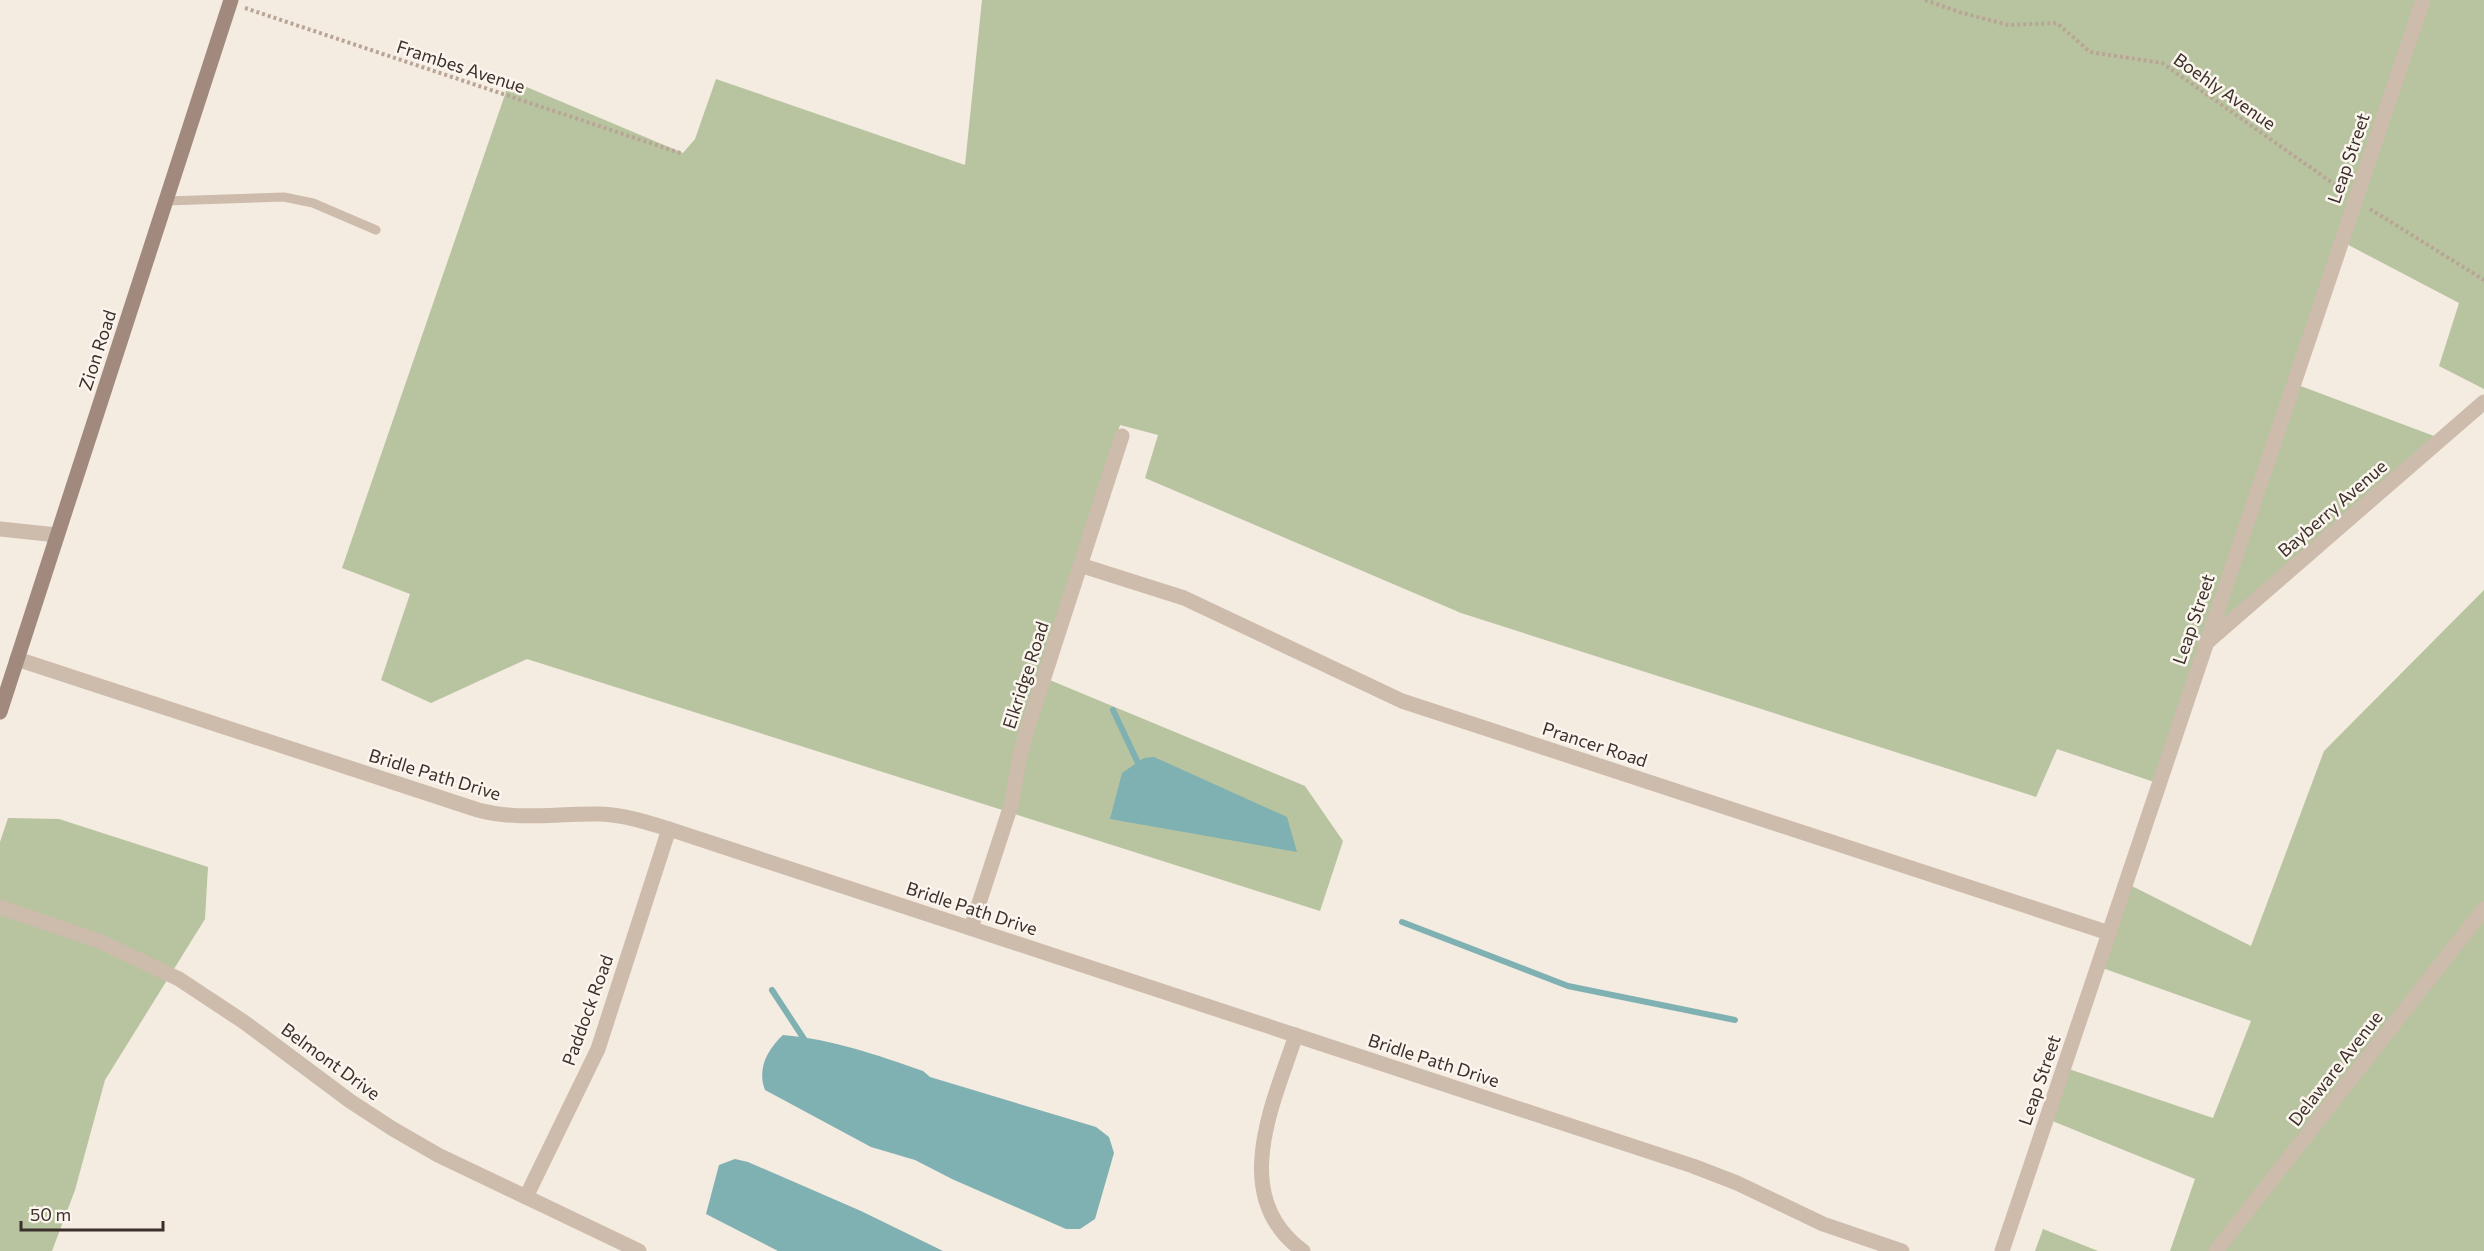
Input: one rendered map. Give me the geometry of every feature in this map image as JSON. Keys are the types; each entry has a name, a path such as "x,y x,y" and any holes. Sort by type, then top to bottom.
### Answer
{"street":[{"name":"Leap Street","path":"2002,1251 2423,0"},
{"name":"Zion Road","path":"0,712 230,2"},
{"name":"Bayberry Avenue","path":"2205,644 2484,402"},
{"name":"Elkridge Road","path":"971,928 1012,802 1020,755 1028,727 1122,436"},
{"path":"0,529 57,535"},
{"name":"Prancer Road","path":"1080,565 1184,598 1402,701 2109,933"},
{"name":"Bridle Path Drive","path":"17,659 478,810 513,816 599,814 620,816 669,829 1693,1166 1737,1183 1823,1224 1902,1251"},
{"name":"Paddock Road","path":"526,1197 598,1049 669,829"},
{"name":"Belmont Drive","path":"0,907 99,941 179,979 244,1022 350,1101 393,1129 438,1155 639,1251"},
{"name":"Delaware Avenue","path":"2216,1251 2484,909"},
{"path":"1296,1035 1263,1135 1260,1161 1264,1191 1274,1218 1284,1233 1303,1251"}],"lane":[{"path":"166,201 284,197 313,203 376,230"}],"path":[{"name":"Boehly Avenue","path":"1925,0 2008,25 2057,22 2090,52 2162,63 2355,199 2484,280"},
{"name":"Frambes Avenue","path":"230,2 683,154"}],"green space":[{"path":"982,0 2484,0 2484,389 2439,366 2459,303 2337,239 2290,382 2442,439 2198,651 2154,782 2057,749 2036,797 1461,613 1145,478 1158,435 1120,425 1040,676 1305,786 1343,841 1320,911 527,659 431,703 381,680 410,594 342,568 510,80 683,153 695,139 716,79 965,165"},
{"path":"2484,590 2484,1251 2170,1251 2195,1179 2045,1118 2060,1066 2213,1118 2251,1021 2094,965 2122,881 2251,946 2324,751"},
{"path":"8,818 59,819 208,867 205,919 105,1080 75,1190 52,1251 0,1251 0,842"},
{"path":"2043,1229 2098,1251 2035,1251"}],"water":[{"path":"1154,757 1287,817 1297,852 1110,819 1122,773 1144,758"},
{"path":"783,1035 854,1048 923,1071 930,1077 1096,1127 1109,1137 1114,1153 1095,1219 1080,1229 1066,1229 952,1179 915,1160 871,1147 765,1090 762,1075 765,1060 772,1047"},
{"path":"735,1159 748,1162 861,1211 943,1251 778,1251 706,1214 719,1165"}],"waterway":[{"path":"1113,710 1138,763"},
{"path":"1402,922 1568,986 1735,1020"},
{"path":"772,990 806,1042"}]}
